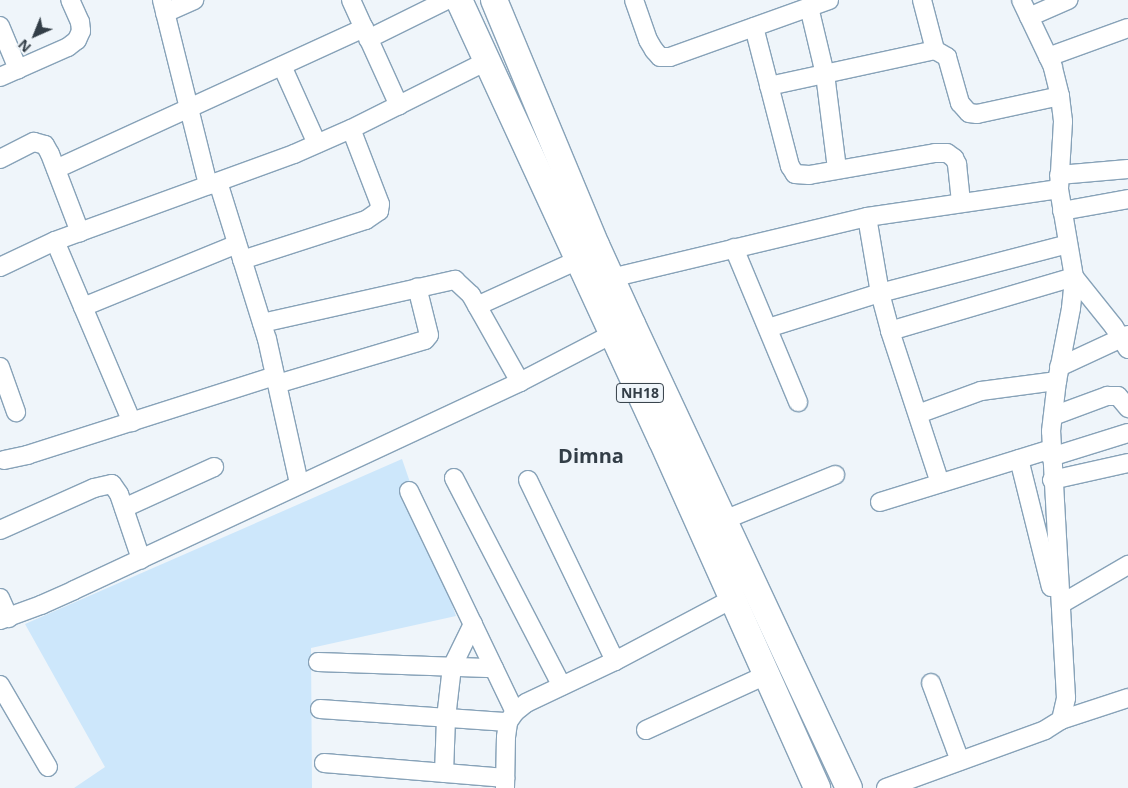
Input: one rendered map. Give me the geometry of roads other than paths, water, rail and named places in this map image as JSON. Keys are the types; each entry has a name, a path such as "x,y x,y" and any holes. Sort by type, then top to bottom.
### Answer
{"highway":[{"name":"NH18","path":"459,0 578,260 622,329 724,520 849,788"},
{"name":"NH18","path":"494,0 611,278 622,329 732,599 817,788"}],"street":[{"path":"0,77 68,47 77,40 82,31 70,0"},
{"path":"194,0 163,6 188,110 213,184 240,252 262,323 300,483"},
{"path":"351,0 399,106"},
{"path":"56,169 282,66 447,0"},
{"path":"634,0 648,40 660,57 670,58 829,0"},
{"path":"922,0 935,50"},
{"path":"1021,0 1048,57 1060,96 1063,121 1059,182 1062,211 1074,277 1052,416 1052,480 1067,675 1066,698 1058,722"},
{"path":"1029,17 1068,0"},
{"path":"809,7 825,74 837,169"},
{"path":"0,26 18,69"},
{"path":"754,27 790,166 795,174 809,175 837,169 947,153 954,158 957,164 961,203"},
{"path":"1048,57 1128,28"},
{"path":"769,86 935,50 947,57 960,103 969,113 977,114 1060,96"},
{"path":"0,267 80,232 317,144 399,106 487,61"},
{"path":"282,66 317,144"},
{"path":"83,307 240,252 366,220 379,212 380,204 351,129"},
{"path":"0,159 34,142 44,145 56,169 80,232"},
{"path":"611,278 867,217 961,203 1128,169"},
{"path":"1062,211 1128,199"},
{"path":"867,217 880,293 890,331 940,483"},
{"path":"55,242 132,422"},
{"path":"768,328 880,293 1068,244"},
{"path":"734,248 798,402"},
{"path":"476,306 578,260"},
{"path":"890,331 1074,277"},
{"path":"918,414 981,391 1058,374 1126,341 1074,277"},
{"path":"262,323 455,280 463,286 476,306 520,382"},
{"path":"4,460 276,380 425,340 429,335 428,327 417,287"},
{"path":"0,598 4,619 41,606 300,483 520,382 622,329"},
{"path":"0,367 16,412"},
{"path":"1052,416 1107,396 1118,396 1128,408"},
{"path":"880,502 1019,459 1051,453 1128,432"},
{"path":"1019,459 1048,571 1053,600 1058,722"},
{"path":"1052,480 1128,463"},
{"path":"124,508 214,467"},
{"path":"724,520 835,475"},
{"path":"454,478 562,686"},
{"path":"528,480 615,661"},
{"path":"0,530 103,484 112,484 120,494 141,559"},
{"path":"324,763 444,773 505,783 512,717 494,668 409,491"},
{"path":"1061,604 1128,565"},
{"path":"320,709 446,718 512,717 526,703 615,661 732,599"},
{"path":"444,773 446,718 452,667 473,624"},
{"path":"318,662 494,668"},
{"path":"646,730 766,675"},
{"path":"931,683 960,761"},
{"path":"0,684 48,767"},
{"path":"886,788 1045,730 1058,722 1128,698"}],"district":[{"name":"Dimna","path":"591,455"}]}
